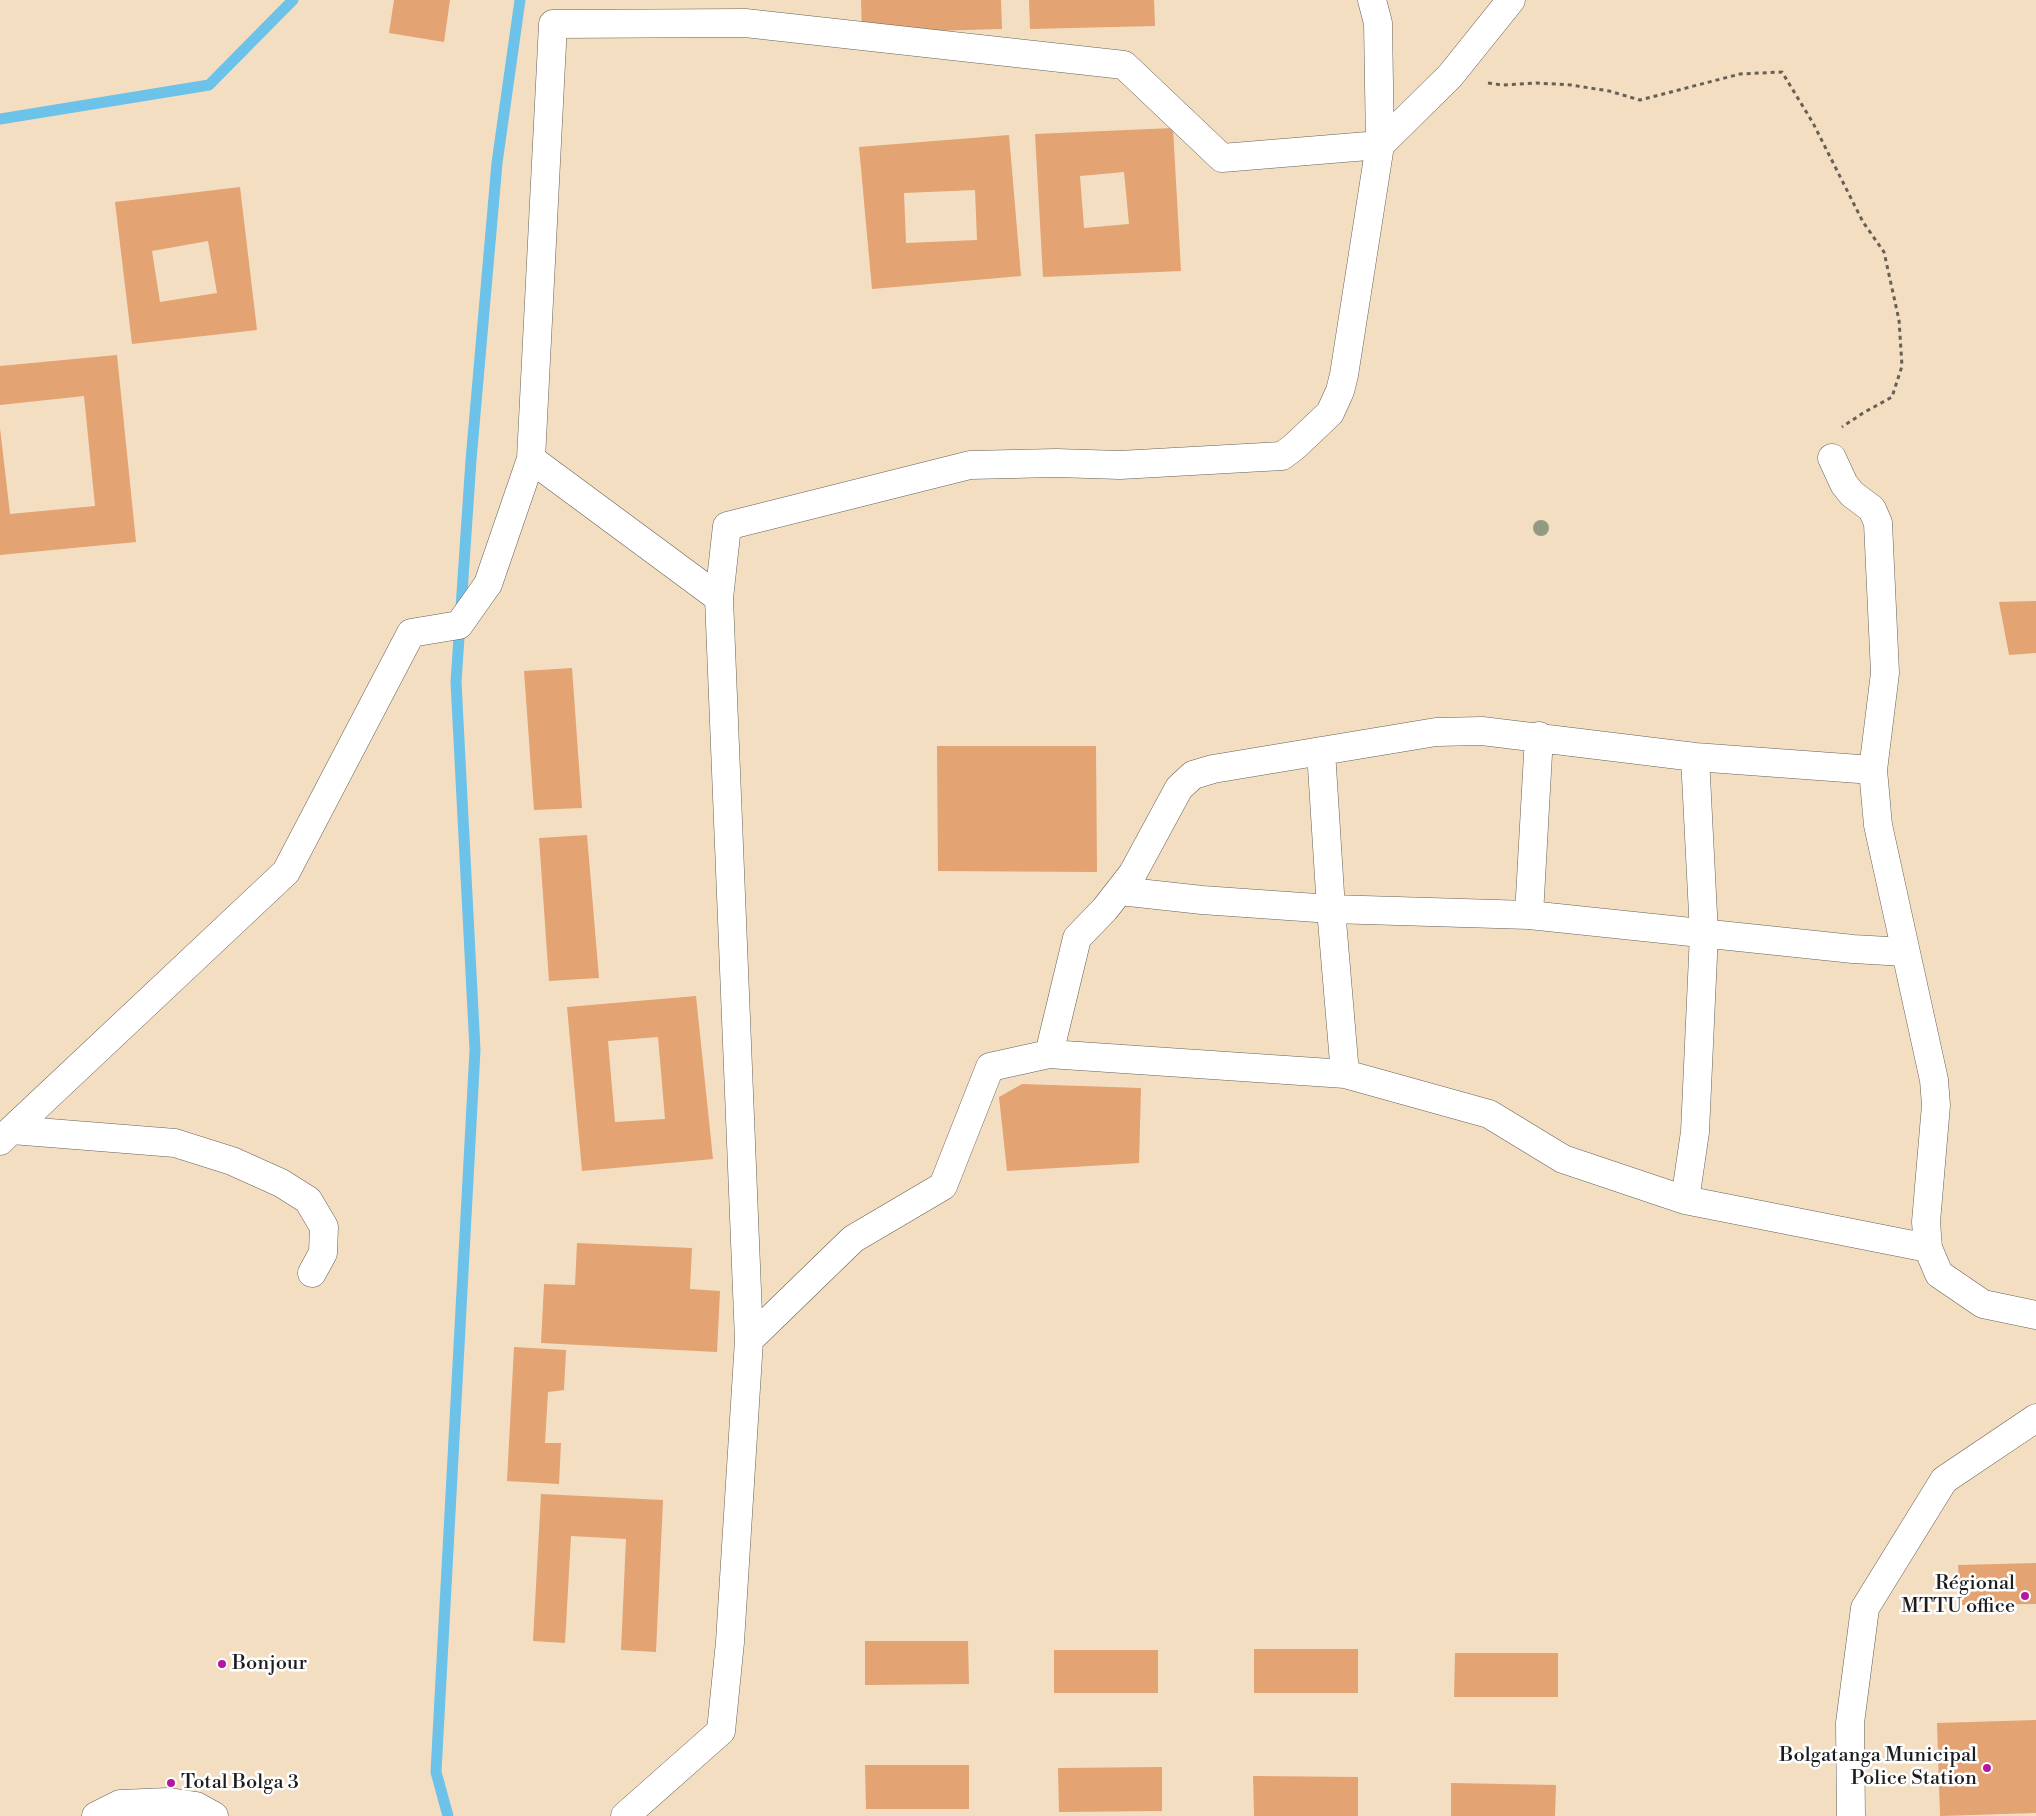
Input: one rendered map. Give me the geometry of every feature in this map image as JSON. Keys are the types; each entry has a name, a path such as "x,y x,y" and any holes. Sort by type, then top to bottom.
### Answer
{"street":[{"path":"625,1816 721,1731 730,1642 749,1340 719,598 727,526 970,465 1056,463 1120,466 1282,456 1325,419 1340,391 1380,145 1378,22 1372,0"},
{"path":"6,1136 286,872 411,633 460,625 488,584 531,459 552,24 745,23 1124,64 1222,158 1380,145 1450,76 1511,0"},
{"path":"1832,458 1844,484 1852,494 1872,509 1878,522 1885,672 1873,770 1878,825 1934,1080 1936,1105 1926,1222 1928,1248 1939,1274 1983,1304 2036,1315"},
{"path":"531,459 719,598"},
{"path":"1049,1054 1077,938 1120,891 1133,873 1179,788 1193,775 1213,769 1436,732 1482,731 1539,736 1695,757 1873,770"},
{"path":"1529,915 1539,736"},
{"path":"1321,751 1331,909 1345,1074"},
{"path":"1685,1200 1695,1132 1704,934 1695,757"},
{"path":"1120,891 1202,900 1331,909 1529,915 1853,949 1905,952"},
{"path":"749,1340 853,1239 943,1186 990,1067 1049,1054 1345,1074 1489,1114 1563,1160 1685,1200 1928,1248"},
{"path":"6,1136 176,1143 232,1161 282,1183 308,1200 324,1227 323,1253 312,1273"},
{"path":"1851,1816 1850,1723 1865,1608 1944,1480 2036,1418"},
{"path":"96,1816 120,1804 169,1802 196,1806 214,1816"}],"path":[{"path":"1450,76 1502,85 1538,83 1571,85 1609,91 1640,100 1740,74 1782,72 1813,123 1863,222 1884,252 1899,320 1902,366 1892,397 1862,413 1834,433 1832,458"}],"building":[{"path":"394,0 450,0 444,42 389,33"},
{"path":"861,0 1001,0 1002,29 862,33"},
{"path":"1029,0 1154,0 1155,26 1030,29"},
{"path":"1173,128 1181,271 1043,277 1035,134","holes":["1124,172 1129,224 1084,228 1080,176"]},
{"path":"1009,135 1021,276 872,289 859,147","holes":["975,190 977,240 906,243 904,193"]},
{"path":"240,187 257,330 132,344 115,202","holes":["208,241 217,293 160,302 152,251"]},
{"path":"117,355 136,542 0,555 0,428 10,514 95,506 84,396 0,405 0,366"},
{"path":"2036,601 2036,653 2009,655 1999,602"},
{"path":"572,668 582,808 534,810 524,671"},
{"path":"937,746 1096,746 1097,872 938,871"},
{"path":"587,835 599,978 549,981 539,838"},
{"path":"696,996 713,1159 582,1171 567,1007","holes":["658,1037 665,1119 615,1122 608,1041"]},
{"path":"1022,1084 1141,1088 1139,1163 1007,1171 999,1097"},
{"path":"577,1243 692,1248 690,1289 720,1291 717,1352 541,1343 544,1284 575,1285"},
{"path":"514,1347 566,1350 564,1390 548,1392 545,1443 561,1443 559,1484 507,1481"},
{"path":"541,1494 663,1500 656,1652 621,1650 626,1539 571,1536 565,1643 533,1641"},
{"path":"2036,1563 2036,1604 1960,1605 1958,1565"},
{"path":"865,1641 968,1641 969,1684 865,1685"},
{"path":"1254,1649 1358,1649 1358,1693 1254,1693"},
{"path":"1054,1650 1158,1650 1158,1693 1054,1693"},
{"path":"1455,1653 1558,1653 1558,1697 1454,1697"},
{"name":"Bolgatanga Municipal Police Station","path":"2036,1720 2036,1813 1940,1816 1937,1723"},
{"path":"865,1765 969,1765 969,1809 866,1809"},
{"path":"1162,1767 1162,1811 1059,1812 1058,1768"},
{"path":"1253,1776 1358,1777 1358,1816 1254,1816"},
{"path":"1451,1783 1556,1785 1555,1816 1451,1816"}],"waterway":[{"path":"0,119 209,85 293,0"},
{"path":"448,1816 436,1772 475,1050 456,682 471,460 497,163 520,0"}],"place":[{"name":"Régional MTTU office","path":"2025,1596"},
{"name":"Bonjour","path":"222,1664"},
{"name":"Bolgatanga Municipal Police Station","path":"1987,1768"},
{"name":"Total Bolga 3","path":"171,1783"}]}
